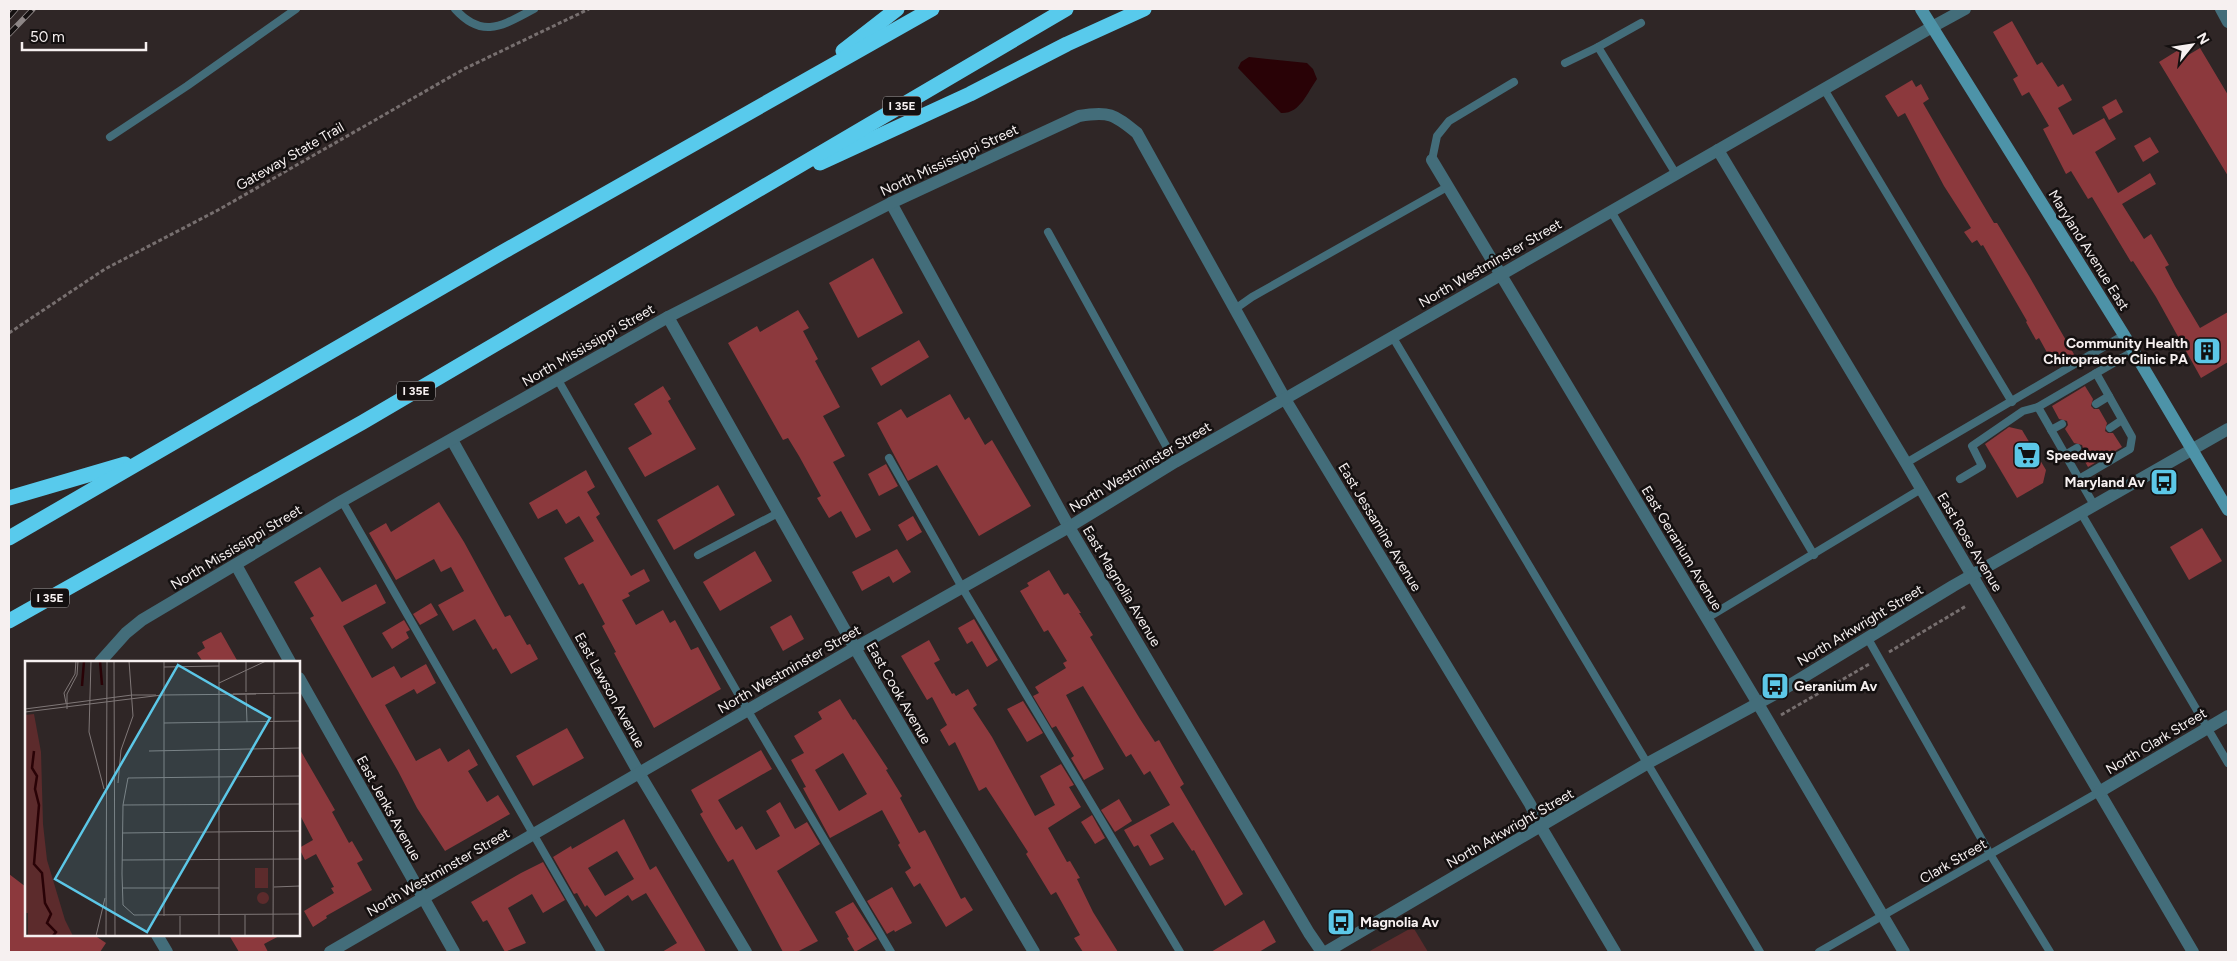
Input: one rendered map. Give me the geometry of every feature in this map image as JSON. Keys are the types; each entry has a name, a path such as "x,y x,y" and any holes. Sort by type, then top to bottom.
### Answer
{"highway":[{"path":"798,85 897,9"},
{"path":"9,538 932,9"},
{"name":"I 35E","path":"9,621 362,422 1066,9"},
{"path":"737,202 970,94 1067,44 1144,9"},
{"path":"9,498 148,457"},
{"path":"9,630 64,591"}],"main road":[{"name":"Maryland Avenue East","path":"1921,9 2134,351 2228,510"}],"street":[{"name":"North Westminster Street","path":"330,952 423,900 532,834 855,648 963,589 1070,527 1175,462 1392,336 1965,9"},
{"path":"2221,9 2228,22"},
{"name":"North Mississippi Street","path":"101,661 126,633 142,620 342,501 668,317 891,203 1079,116 1101,112 1120,118"},
{"name":"East Jessamine Avenue","path":"1120,118 1137,133 1285,399 1525,796 1541,827 1615,952"},
{"name":"East Rose Avenue","path":"1718,150 1906,463 2194,952"},
{"name":"East Geranium Avenue","path":"1432,160 1707,618 1904,952"},
{"name":"East Magnolia Avenue","path":"891,203 1070,527 1309,933 1324,952"},
{"name":"East Cook Avenue","path":"668,317 855,648 1034,952"},
{"name":"North Arkwright Street","path":"1324,952 1648,763 1776,693 1867,637 2094,505 2228,430"},
{"name":"East Lawson Avenue","path":"452,440 639,773 746,952"},
{"path":"236,565 289,661"},
{"name":"East Jenks Avenue","path":"300,680 454,952"},
{"name":"North Clark Street","path":"2099,792 2228,716"},
{"path":"158,936 167,952"}],"lane":[{"path":"110,137 187,86 296,9"},
{"path":"455,9 474,25 484,27 502,25 534,9"},
{"path":"1565,63 1641,23"},
{"path":"1598,47 1676,174"},
{"path":"1432,160 1437,136 1449,121 1514,82"},
{"path":"1824,89 2012,402"},
{"path":"1234,309 1447,186"},
{"path":"1611,211 1814,555"},
{"path":"1048,232 1175,462"},
{"path":"1906,463 2124,335"},
{"path":"1392,336 1760,952"},
{"path":"1960,479 1982,466 1972,446 2023,411 2038,407 2134,351"},
{"path":"2079,479 2130,449 2132,437 2096,373"},
{"path":"558,380 748,711 892,952"},
{"path":"2096,404 2109,396"},
{"path":"2038,407 2094,505"},
{"path":"2110,428 2122,420"},
{"path":"2051,430 2062,424"},
{"path":"2065,455 2077,448"},
{"path":"889,458 963,589 1180,952"},
{"path":"1707,618 1921,489"},
{"path":"342,501 601,952"},
{"path":"698,555 778,513"},
{"path":"2081,513 2228,763"},
{"path":"1867,637 1990,854 2050,952"},
{"name":"Clark Street","path":"1818,952 2099,792"}],"path":[{"name":"Gateway State Trail","path":"9,334 105,269 220,209 464,69 589,9"}],"shaded area":[{"path":"1249,57 1307,63 1313,69 1317,79 1298,106 1293,110 1281,113 1238,68 1241,62"},
{"path":"1413,927 1428,952 1368,952"}],"building":[{"path":"2012,21 2037,65 2042,62 2058,87 2063,84 2072,100 2058,108 2073,135 2104,118 2116,139 2095,152 2118,193 2150,173 2156,184 2122,204 2144,239 2151,234 2169,265 2165,267 2200,328 2228,312 2228,362 2201,378 2156,297 2133,261 2131,262 2092,197 2088,199 2071,171 2066,174 2043,129 2049,126 2029,92 2022,96 2013,79 2018,76 1993,32"},
{"path":"2200,48 2228,95 2228,176 2159,62 2180,49 2185,57"},
{"path":"1912,80 1916,87 1921,84 1929,99 1923,103 1994,223 1997,223 2029,276 2075,356 2055,367 2039,338 2036,340 1983,245 1981,246 1977,240 1972,243 1964,232 1971,228 1944,186 1905,113 1898,117 1885,96"},
{"path":"2116,99 2123,112 2109,120 2102,107"},
{"path":"2150,137 2159,152 2143,162 2134,146"},
{"path":"873,258 903,313 858,338 829,283"},
{"path":"798,310 809,328 803,331 818,359 815,361 840,407 823,416 845,456 833,462 871,530 856,538 841,511 829,518 817,498 821,496 799,456 788,438 783,440 728,343 757,326 760,332"},
{"path":"919,340 929,357 881,386 871,368"},
{"path":"663,386 671,399 668,401 696,449 645,477 628,448 652,434 634,404"},
{"path":"2085,386 2093,399 2091,406 2094,409 2099,409 2107,423 2105,431 2113,433 2122,447 2088,467 2080,453 2083,448 2082,445 2074,443 2065,429 2068,425 2067,421 2059,419 2052,406"},
{"path":"950,394 965,420 969,417 985,445 992,440 1031,506 979,536 937,465 908,481 877,423 901,409 907,418"},
{"path":"2009,427 2022,430 2046,470 2043,483 2017,498 1985,444"},
{"path":"886,464 898,486 879,496 868,474"},
{"path":"586,470 595,487 587,492 600,514 596,517 631,576 644,569 650,581 628,593 630,596 622,600 636,625 663,610 670,623 675,620 691,650 698,647 721,689 654,728 614,653 616,652 602,626 605,624 583,583 579,585 564,558 594,541 579,516 566,524 557,509 538,519 529,503"},
{"path":"718,485 735,515 674,550 657,520"},
{"path":"439,502 464,542 505,617 510,615 527,645 530,644 538,659 511,674 496,648 493,650 475,619 453,631 438,605 464,591 451,567 441,572 434,559 396,580 369,533 386,523 391,532"},
{"path":"913,516 922,532 907,541 898,525"},
{"path":"2202,528 2222,561 2189,580 2170,547"},
{"path":"897,549 911,572 893,583 889,576 862,591 852,572"},
{"path":"755,551 772,581 720,611 703,582"},
{"path":"320,567 342,602 376,584 386,603 343,626 372,678 394,666 401,678 426,664 436,683 417,694 414,689 385,705 416,761 440,748 448,762 469,749 478,765 468,771 487,802 498,795 510,814 445,851 417,808 398,771 310,618 314,616 294,582"},
{"path":"1049,570 1064,595 1068,593 1081,613 1079,613 1093,635 1090,637 1140,719 1155,742 1159,740 1184,784 1180,787 1243,894 1225,906 1194,850 1192,851 1173,822 1150,835 1164,859 1150,866 1138,845 1134,847 1124,830 1170,805 1150,771 1144,775 1131,754 1126,757 1083,686 1066,695 1104,769 1084,780 1071,758 1074,756 1056,726 1052,728 1033,696 1039,693 1035,687 1066,668 1063,663 1067,661 1048,630 1044,632 1020,591 1029,586 1027,583"},
{"path":"431,603 438,615 420,625 413,614"},
{"path":"791,615 804,639 783,651 770,627"},
{"path":"974,619 998,660 987,667 972,641 967,644 958,628"},
{"path":"404,620 410,630 406,632 409,638 392,649 382,633"},
{"path":"221,632 237,661 202,661 197,653 205,648 202,642"},
{"path":"929,640 940,660 934,663 952,694 954,693 956,696 968,689 977,705 973,708 992,737 1035,816 1055,805 1040,776 1061,764 1074,785 1069,787 1081,807 1048,828 1067,862 1070,861 1080,878 1077,879 1093,912 1118,952 1083,952 1074,938 1080,935 1056,892 1051,895 1026,854 1028,852 986,787 979,791 955,742 949,746 940,730 947,725 932,697 927,700 901,656"},
{"path":"840,699 888,769 886,770 902,796 900,798 919,833 925,830 961,899 965,897 973,910 946,927 920,883 914,887 905,872 911,868 882,810 830,838 803,788 806,787 791,760 804,753 794,736 822,719 818,712","holes":["843,753 867,794 839,811 815,770"]},
{"path":"1023,701 1043,733 1027,742 1007,709"},
{"path":"567,728 584,758 533,786 516,756"},
{"path":"300,750 335,810 332,812 349,843 352,841 363,860 357,863 372,890 326,916 327,918 313,927 304,911 334,893 331,888 334,887 316,854 305,860 300,850 300,847 313,840 300,815"},
{"path":"761,750 772,769 718,800 736,830 742,826 756,850 780,836 766,811 780,802 795,829 807,822 820,844 777,871 818,941 797,952 783,952 733,859 728,862 700,814 703,812 691,790"},
{"path":"1119,799 1132,821 1115,832 1101,810"},
{"path":"1092,815 1105,838 1095,844 1081,822"},
{"path":"624,819 650,870 656,866 706,952 662,952 677,943 646,893 632,901 628,895 596,917 587,905 585,907 577,893 574,894 553,857 571,846 572,849","holes":["617,851 634,879 605,896 588,868"]},
{"path":"543,862 565,900 543,913 532,894 508,908 526,943 505,952 487,920 483,922 471,902"},
{"path":"9,874 25,886 25,936 96,936 106,943 100,952 9,952"},
{"path":"892,887 912,923 887,934 867,901"},
{"path":"853,902 877,939 855,952 835,912"},
{"path":"1264,920 1276,942 1259,952 1211,952"},
{"path":"230,936 279,936 264,944 268,952 239,952"}],"railway":[{"path":"9,17 16,9"},
{"path":"9,34 33,9"}],"place":[{"name":"Community Health Chiropractor Clinic PA","path":"2207,351"},
{"name":"Speedway","path":"2027,455"},
{"name":"Maryland Av","path":"2164,482"},
{"name":"Geranium Av","path":"1775,686"},
{"name":"Magnolia Av","path":"1341,922"}]}
